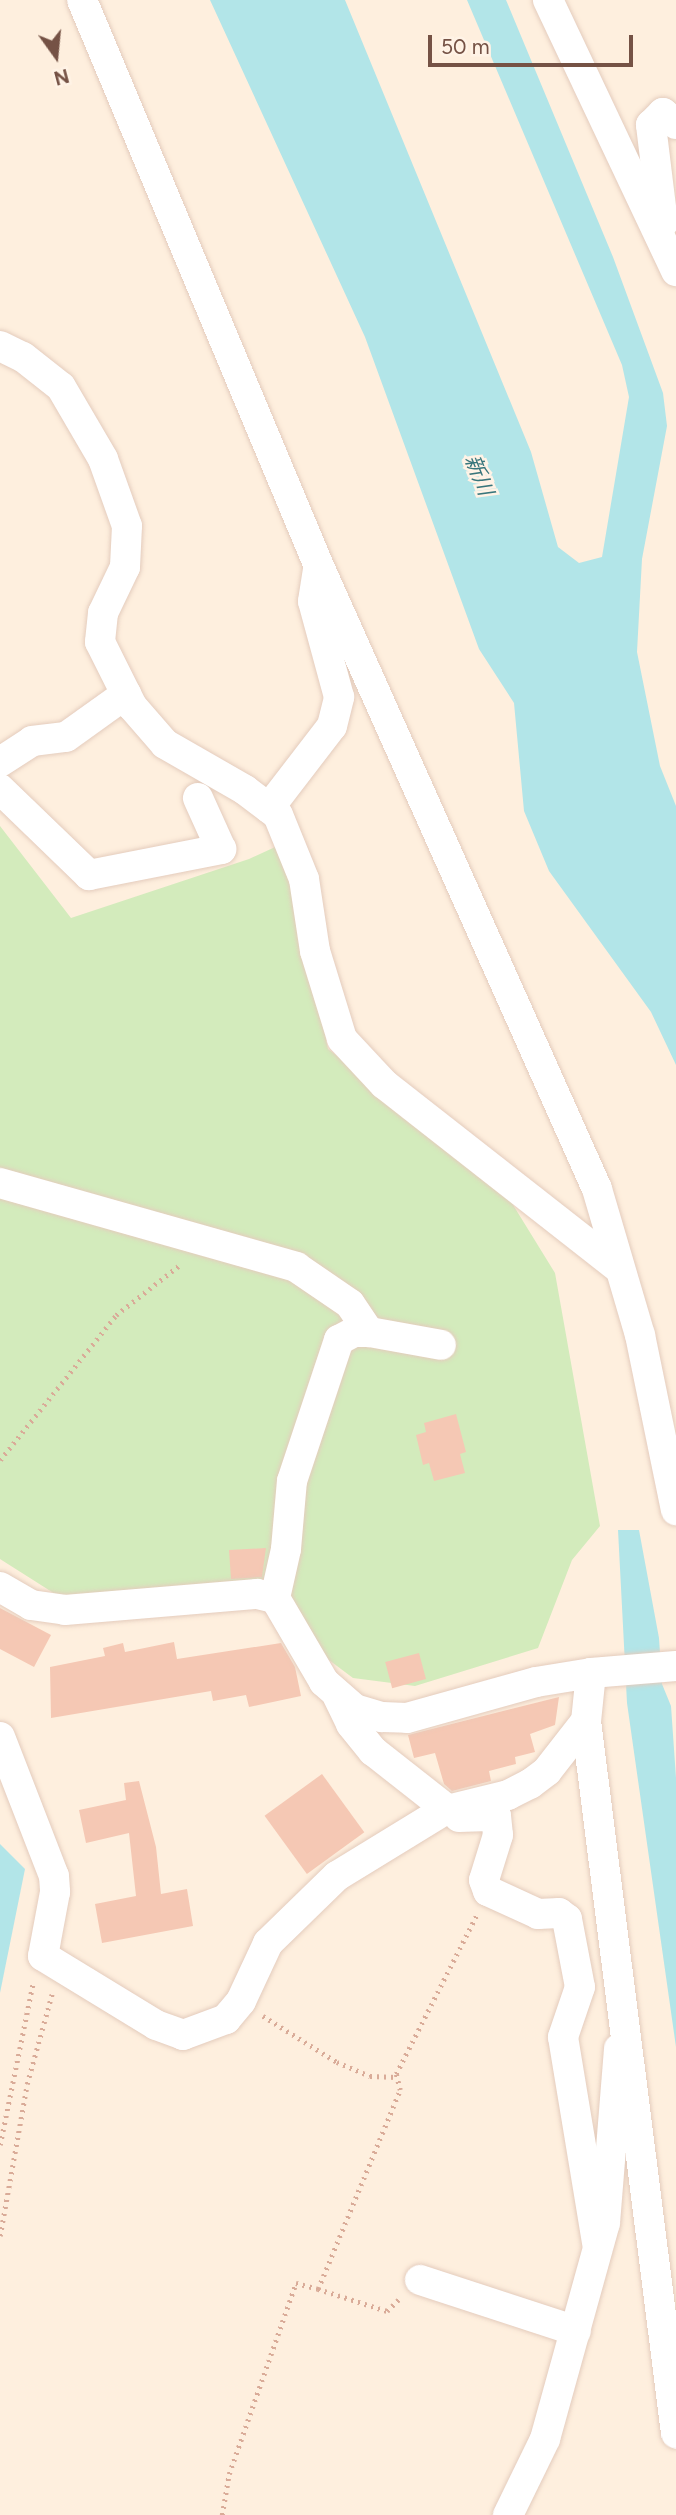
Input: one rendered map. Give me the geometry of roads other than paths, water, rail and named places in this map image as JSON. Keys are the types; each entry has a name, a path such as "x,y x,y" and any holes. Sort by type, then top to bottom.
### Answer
{"street":[{"path":"82,0 318,564 597,1189 617,1267 640,1335 676,1510"},
{"path":"548,0 671,258"},
{"path":"671,258 651,125 663,113 676,124"},
{"path":"0,346 23,357 61,387 103,458 127,526 125,567 103,613 100,642 126,694 165,744 278,815 304,879 315,951 342,1039 384,1084 617,1267"},
{"path":"269,808 332,726 339,697 313,601 318,564"},
{"path":"0,762 32,741 66,737 126,694"},
{"path":"0,789 89,874 220,849 198,799"},
{"path":"0,1183 213,1241 296,1267 350,1304 369,1332"},
{"path":"441,1345 426,1338 369,1332 354,1332 339,1340 292,1481 286,1549 275,1598 309,1664 355,1709 407,1718 536,1682 605,1672 673,1667"},
{"path":"0,1587 31,1605 65,1610 257,1594 275,1598"},
{"path":"0,1737 54,1876 55,1892 43,1956 174,2034 210,2028 241,2001 268,1942 337,1876 445,1811 508,1795 530,1784 547,1771 586,1721 605,1672"},
{"path":"336,1693 351,1724 373,1751 445,1811 463,1818 496,1816 498,1835 484,1880 488,1891 538,1914 559,1913 568,1920 580,1987 564,2037 597,2243"},
{"path":"586,1721 627,2022 676,2433"},
{"path":"508,2515 545,2439 576,2331 597,2243 605,2223 617,2064 627,2022"},
{"path":"420,2280 576,2331"}],"water":[{"name":"新川","path":"210,0 345,0 531,452 558,547 579,563 602,557 629,397 622,365 467,0 506,0 613,257 663,393 667,426 642,559 637,652 660,766 676,806 676,1065 651,1012 549,871 524,811 514,703 479,649 365,337"},
{"path":"618,1530 639,1530 659,1638 662,1684 671,1706 676,1778 676,2047 627,1703"},
{"path":"0,1844 25,1869 0,1993"}]}
